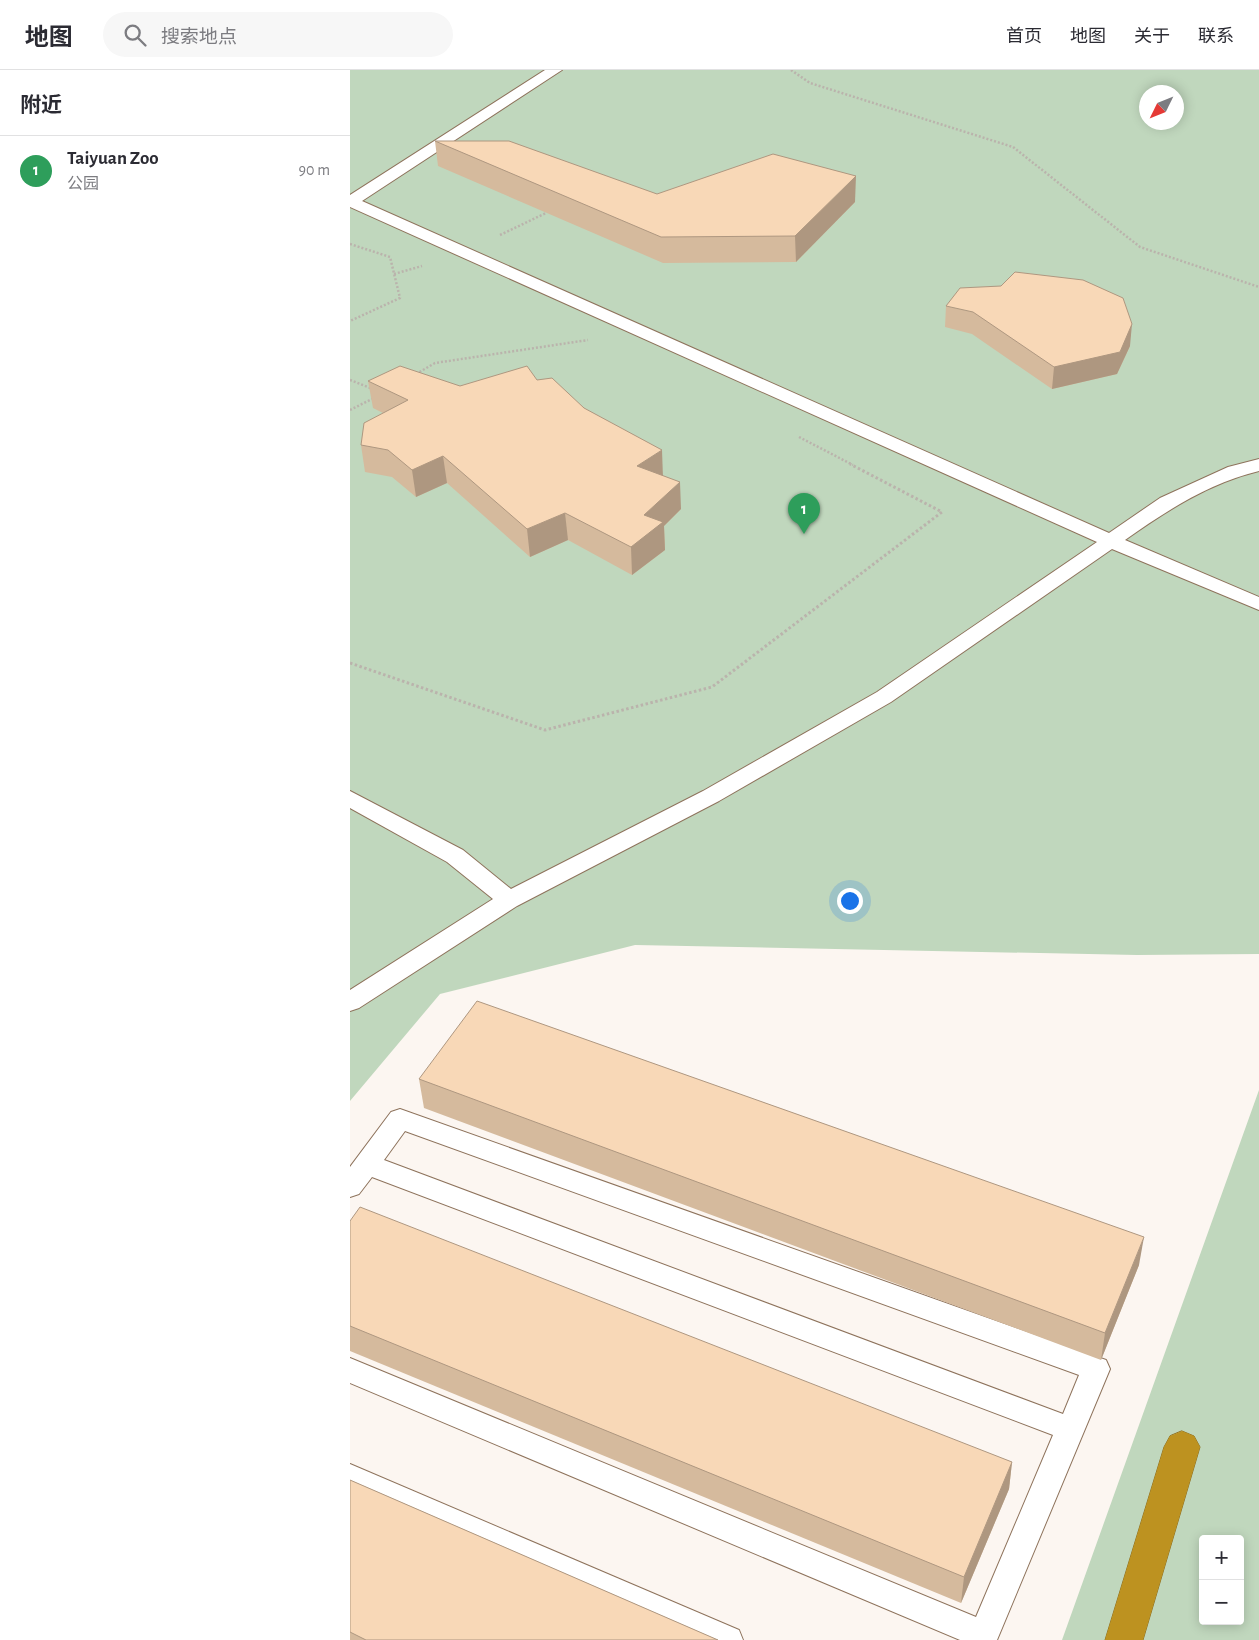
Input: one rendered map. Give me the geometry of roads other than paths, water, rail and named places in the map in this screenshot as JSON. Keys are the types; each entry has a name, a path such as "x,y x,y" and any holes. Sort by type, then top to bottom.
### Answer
{"highway":[{"path":"1124,1640 1182,1447"}],"lane":[{"path":"351,201 555,70"},
{"path":"351,201 1111,541 1259,604"},
{"path":"350,1002 510,900 711,796 884,697 1167,502 1236,471 1259,465"},
{"path":"350,798 455,856 510,900"},
{"path":"350,1187 400,1119 1096,1369 982,1638 350,1370"},
{"path":"367,1164 1070,1429"},
{"path":"350,1477 728,1640"}],"place":[{"name":"Taiyuan Zoo","path":"804,534"}]}
